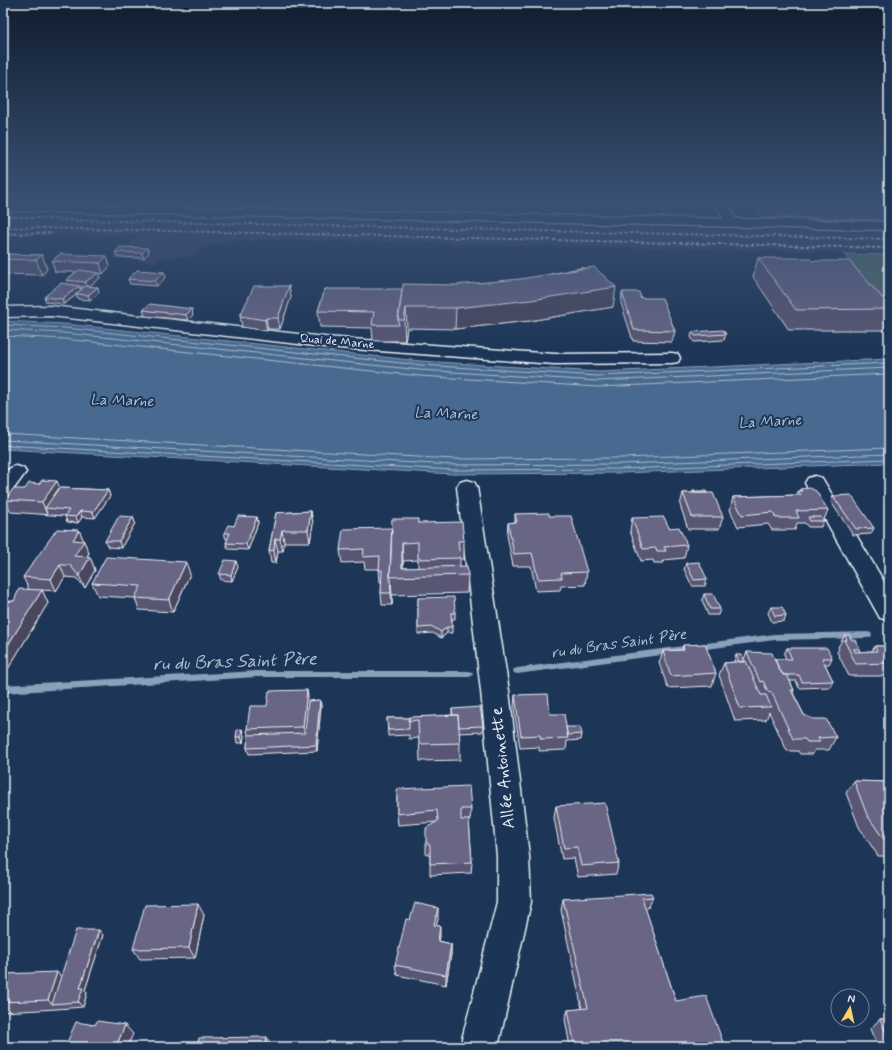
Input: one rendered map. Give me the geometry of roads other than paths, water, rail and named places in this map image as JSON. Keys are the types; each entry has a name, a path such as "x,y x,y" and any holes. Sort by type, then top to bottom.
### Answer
{"street":[{"name":"Quai de Marne","path":"3,312 51,311 325,342 554,359 672,358"},
{"path":"3,489 16,472"},
{"path":"815,483 889,611"},
{"name":"Allée Antoinette","path":"467,486 494,691 513,856 514,902 479,1047"}],"water":[{"name":"La Marne","path":"3,321 65,324 421,361 599,372 889,359 889,463 621,473 453,474 3,449"}],"waterway":[{"name":"ru du Bras Saint Père","path":"517,671 775,637 868,635"},
{"name":"ru du Bras Saint Père","path":"3,689 257,674 469,674"}]}
